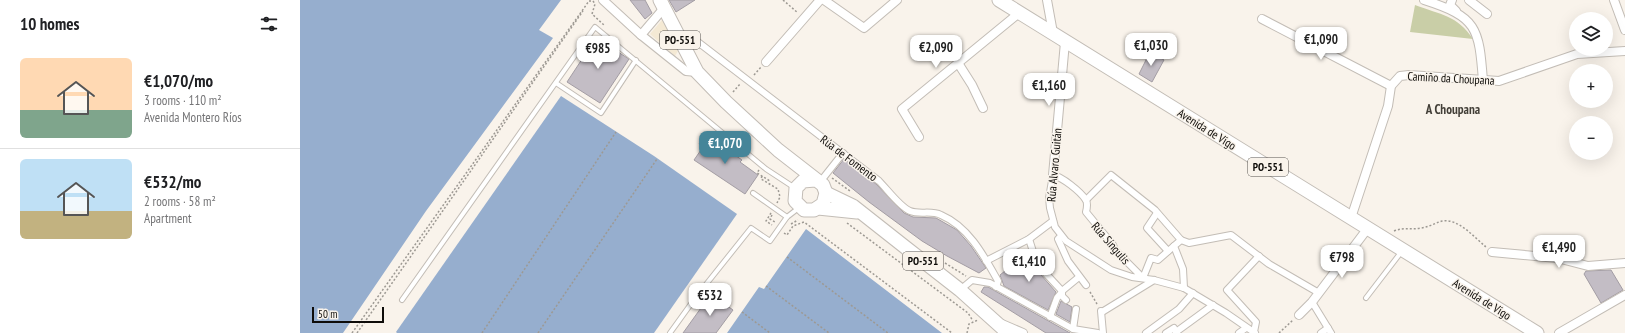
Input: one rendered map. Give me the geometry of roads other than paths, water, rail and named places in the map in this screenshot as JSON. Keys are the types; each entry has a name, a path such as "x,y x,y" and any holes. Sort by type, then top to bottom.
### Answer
{"main road":[{"name":"Avenida de Vigo","path":"999,0 1538,333"},
{"name":"PO-551","path":"662,4 697,72 726,102 778,150 820,185 853,206 960,290 985,311 1002,329"},
{"name":"PO-551","path":"778,150 796,176 790,189 800,207"},
{"path":"790,189 809,179 820,185 826,199 818,208"},
{"path":"800,207 809,211 818,208 860,213"}],"street":[{"path":"603,0 641,35 686,72 697,72"},
{"path":"766,62 820,0"},
{"path":"824,0 864,28 897,0"},
{"path":"1047,0 1053,33"},
{"path":"1424,0 1458,13"},
{"path":"1452,0 1450,5 1466,19 1475,32 1480,46 1483,81"},
{"path":"1470,0 1487,14"},
{"path":"1611,0 1625,30"},
{"path":"641,35 662,4"},
{"path":"919,137 902,109 1019,13"},
{"path":"1262,19 1391,86"},
{"name":"Rúa de Fomento","path":"681,42 694,40 747,79 880,181 892,195 910,211 940,214 964,230 998,281 996,287"},
{"name":"Rúa Alvaro Guitán","path":"1052,218 1050,198 1065,42"},
{"name":"Camiño da Choupana","path":"1351,218 1388,106 1391,86 1400,76 1409,75 1499,81 1576,54 1625,51"},
{"path":"958,63 972,85 983,108"},
{"path":"820,185 843,153"},
{"path":"1053,175 1061,177 1086,200 1111,176 1158,213 1181,240 1189,243 1231,235 1269,264 1319,293"},
{"name":"Rúa Síngulis","path":"1086,200 1088,207 1086,212 1089,218 1113,245 1115,250 1143,278"},
{"path":"1158,213 1147,228 1168,251"},
{"path":"986,261 1029,239 1052,218 1061,236 1082,252 1111,270 1132,277 1154,280 1184,288 1213,305 1246,328 1255,332 1256,322 1228,290 1258,256"},
{"path":"1299,315 1312,302 1368,228"},
{"path":"1061,236 1058,240 1060,247 1068,261 1086,285"},
{"path":"1029,239 1037,264 1062,292 1062,296 1066,300"},
{"path":"1143,278 1151,258 1158,260 1181,240"},
{"path":"1174,246 1183,269 1184,288"},
{"path":"1492,252 1557,258 1588,266 1625,263"},
{"path":"1050,317 1057,298 1079,276"},
{"path":"960,290 972,280 990,283 1073,329 1098,333"},
{"path":"1103,333 1101,311 1154,280"},
{"path":"1146,333 1180,309 1193,293"},
{"path":"1559,333 1625,295"},
{"path":"1312,302 1330,331 1321,333"},
{"path":"1177,332 1213,305"},
{"path":"1073,329 1076,309"},
{"path":"1171,316 1177,332"},
{"path":"1166,333 1174,328 1177,332"},
{"path":"1239,333 1246,328"},
{"path":"1002,329 1023,333"}],"lane":[{"path":"402,300 595,27 790,189"},
{"path":"556,83 601,113 636,60"},
{"path":"753,193 787,217"},
{"path":"670,333 696,297 751,228 770,242 787,217 800,207"},
{"path":"1366,298 1403,250"}],"water":[{"path":"300,0 561,0 539,30 553,38 426,211 343,333 300,333"},
{"path":"561,96 654,156 737,214 654,333 397,333 396,332"},
{"path":"806,229 942,333 727,333 759,287 764,289"}],"district":[{"name":"A Choupana","path":"1453,109"}]}
